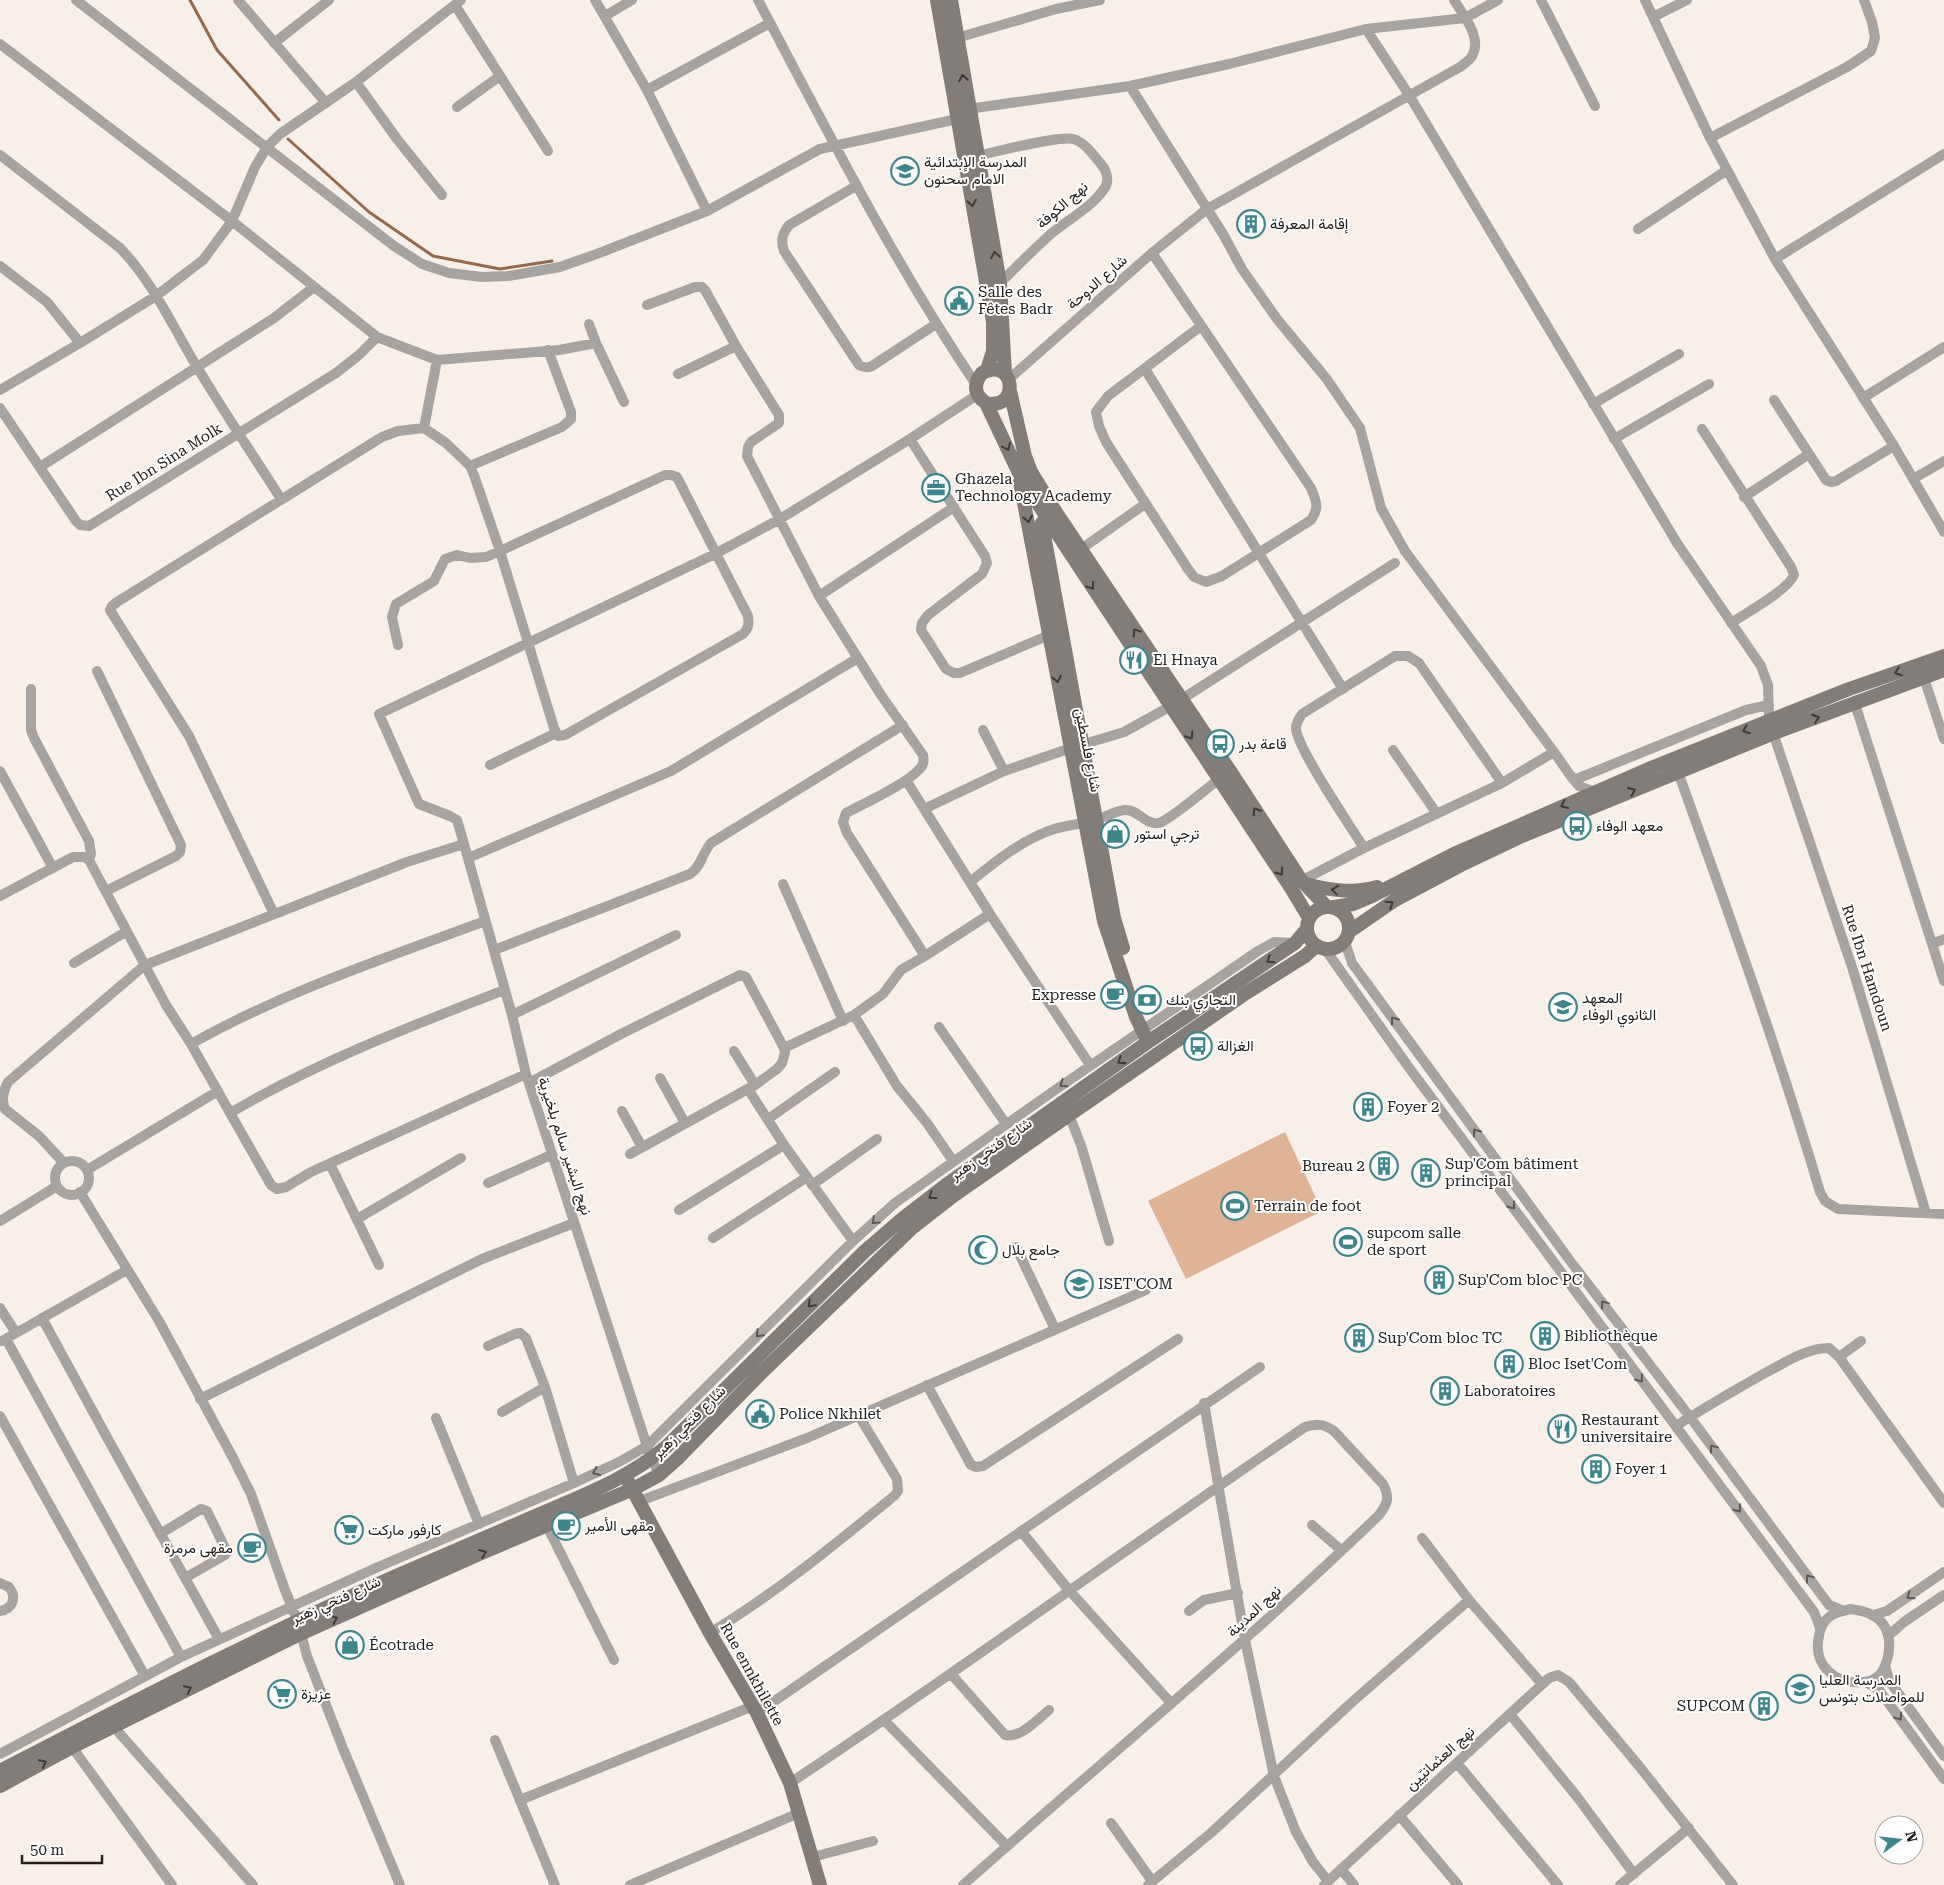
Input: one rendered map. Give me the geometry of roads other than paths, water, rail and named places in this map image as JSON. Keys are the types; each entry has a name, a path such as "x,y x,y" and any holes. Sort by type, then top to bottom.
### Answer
{"street":[{"path":"76,0 267,147 331,199 413,259 449,273 482,277 560,267 706,211 810,153 835,144 957,119"},
{"path":"274,43 329,0"},
{"path":"595,0 647,90 706,211"},
{"path":"604,16 632,0"},
{"path":"758,0 856,186 936,324 980,394 1018,471 1051,515 1299,884 1308,924 1308,936 1320,947 1814,1612 1820,1628"},
{"path":"937,0 993,322 993,351 987,370"},
{"path":"951,0 968,110 1000,283 1008,381 1025,456 1051,515"},
{"path":"957,38 1056,9 1100,0"},
{"path":"1454,0 1465,18"},
{"path":"968,110 1130,86 1229,64 1366,28 1465,18 1498,0"},
{"path":"1541,0 1595,106"},
{"path":"1645,0 1710,138 1775,259 1894,446 1944,532"},
{"path":"1653,17 1686,0"},
{"path":"1710,138 1846,68 1871,51 1875,38 1872,22 1864,0"},
{"path":"242,2 326,104"},
{"path":"0,390 156,296 203,260 232,221 255,167 267,147 280,134 356,82 458,2 500,76 548,151"},
{"name":"شارع الدوحة","path":"1008,381 1152,253 1207,209 1460,67 1472,57 1475,46 1474,36 1465,18"},
{"path":"647,90 770,23"},
{"name":"Rue Ibn Hamdoun","path":"1366,28 1409,95 1677,544 1761,666 1768,686 1771,727 1853,970 1926,1213"},
{"path":"0,44 232,221 377,337 438,360 548,350 596,343"},
{"path":"457,106 500,76"},
{"path":"356,82 397,139 442,195"},
{"path":"1130,86 1223,234 1247,276 1277,319 1326,378 1360,428 1381,508 1406,551 1574,780 1579,786 1595,792"},
{"name":"نهج الكوفة","path":"964,159 1050,141 1074,139 1090,152 1104,168 1106,174 1105,188 1026,256 1000,283"},
{"path":"0,154 120,248 156,296 198,368 281,499"},
{"path":"1775,259 1944,154"},
{"path":"1638,229 1727,170"},
{"path":"856,186 789,225 782,238 784,250 862,367 872,366 936,324"},
{"path":"1152,253 1311,488 1317,503 1316,512 1311,520 1212,582 1194,577 1188,569 1106,442 1099,426 1096,412 1108,396 1200,326"},
{"path":"0,266 47,302 80,343"},
{"path":"40,467 198,368 274,318 314,287"},
{"path":"647,305 695,287 702,287 736,346 780,415 779,423 751,442 748,446 747,456 819,596 923,755 924,760 921,767 906,780 846,813 843,822 847,833 925,956"},
{"path":"589,324 624,402"},
{"name":"Rue Ibn Sina Molk","path":"0,408 76,522 80,525 89,526 336,373 359,355 377,337"},
{"path":"678,374 736,346"},
{"path":"1863,398 1944,347"},
{"path":"470,466 562,427 571,419 571,412 548,350"},
{"path":"1593,404 1679,354"},
{"path":"424,428 438,360"},
{"path":"980,394 982,373 987,370 994,369 1008,381"},
{"path":"1145,369 1343,689"},
{"path":"980,394 992,404 1004,401 1008,381"},
{"path":"1614,439 1709,384"},
{"path":"528,643 715,554 780,519 910,440 980,394"},
{"path":"1774,400 1826,480 1831,482 1836,481 1894,446"},
{"path":"274,914 189,736 110,610 117,602 382,437 398,431 424,428 446,443 470,466 500,551 556,733 561,736 744,634 748,629 748,616 677,477 671,474 659,477 500,551 486,556 470,558 457,555 445,559 434,581 396,604 392,617 398,645"},
{"path":"1702,429 1744,497 1791,567 1794,575 1792,581 1731,623"},
{"path":"910,440 985,556 987,563 982,574 928,614 922,623 921,630 946,669 954,673 960,673 1055,633"},
{"path":"1744,497 1809,454"},
{"path":"1913,479 1944,461"},
{"name":"شارع فلسطين","path":"1018,471 1055,633 1090,821 1104,921 1148,1034"},
{"path":"1076,553 1146,504"},
{"path":"819,596 954,507"},
{"name":"شارع فلسطين","path":"1051,515 1042,524 1055,633"},
{"path":"924,809 1004,771 1076,746 1124,732 1176,703 1395,563"},
{"name":"نهج البشير سالم بلخيرية","path":"528,643 379,714 419,804 457,820 512,1015 527,1078 649,1452 659,1475"},
{"path":"1364,848 1303,750 1295,729 1296,722 1302,714 1395,656 1408,656 1419,662 1502,783"},
{"path":"1320,947 1332,949 1395,900 1461,865 1522,836 1678,772 1849,689 1944,656"},
{"path":"64,1163 38,1136 5,1109 2,1102 4,1088 8,1082 145,966 407,862 466,852 671,772 858,658"},
{"path":"1308,924 1319,908 1353,904 1454,854 1595,792 1771,727 1855,704 1944,670"},
{"path":"97,671 181,845 180,852 176,856 106,891"},
{"path":"1924,678 1944,739"},
{"path":"31,690 32,730 90,841 91,854 89,860"},
{"path":"1176,703 1218,780 1299,884 1330,907 1340,909 1348,919 1347,936 1352,963 1571,1262 1690,1417 1829,1605 1844,1610"},
{"path":"1855,704 1944,981"},
{"path":"1574,780 1746,710 1769,706"},
{"path":"494,950 690,874 698,868 706,848 711,843 903,725"},
{"path":"983,730 1004,771"},
{"path":"490,765 556,733"},
{"path":"1393,750 1436,814"},
{"path":"1299,884 1364,848 1502,783 1554,752"},
{"path":"0,771 53,868"},
{"path":"1678,772 1745,959 1792,1099 1820,1192 1825,1201 1838,1210 1944,1214"},
{"path":"906,780 990,914 1090,1066"},
{"path":"970,882 996,862 1042,834 1090,821 1121,810 1134,811 1151,823 1160,823 1218,780"},
{"path":"0,896 72,857 84,857 89,860 166,1005 191,1044 274,1188 281,1189 286,1188 311,1172 527,1078 740,975 746,977 784,1048 785,1053 782,1063 777,1069 751,1087 630,1154"},
{"path":"1299,884 1340,891 1363,891 1400,881"},
{"path":"783,884 843,1021"},
{"path":"784,1048 854,1015 883,994 896,975 902,970 990,914"},
{"path":"191,1044 223,1026 269,1005 356,969 485,922"},
{"name":"شارع فتحي زهير","path":"0,1786 392,1578 626,1476 649,1452 666,1447 865,1251 902,1218 1148,1034 1295,943 1308,924"},
{"path":"74,963 127,931"},
{"path":"512,1015 676,935"},
{"path":"1932,944 1944,939"},
{"name":"شارع فتحي زهير","path":"0,1772 153,1692 300,1627 547,1526 636,1495 677,1459 759,1375 912,1228 953,1196 1233,1002 1320,947"},
{"path":"230,1113 272,1089 336,1058 504,990"},
{"path":"854,1015 897,1086 927,1122 953,1161"},
{"path":"938,1027 1006,1124"},
{"path":"0,1754 144,1676 219,1639 293,1608 378,1567 619,1462 649,1452 853,1241 896,1203 1090,1066 1148,1034"},
{"path":"734,1051 768,1119 784,1145 853,1241"},
{"path":"768,1119 835,1072"},
{"path":"660,1078 685,1123"},
{"path":"87,1170 218,1092"},
{"path":"622,1111 642,1147"},
{"path":"1069,1115 1081,1144 1109,1241"},
{"path":"713,1238 809,1182 876,1139"},
{"path":"679,1210 784,1145"},
{"path":"488,1184 551,1155"},
{"path":"358,1219 461,1158"},
{"path":"76,1161 87,1170 88,1182 80,1192 67,1194 57,1186 56,1173 64,1163 76,1161"},
{"path":"330,1164 379,1265"},
{"path":"0,1221 57,1186"},
{"path":"80,1192 159,1322 251,1494 300,1627 307,1656 400,1885"},
{"path":"200,1399 482,1259 574,1223"},
{"path":"1016,1247 1055,1329"},
{"path":"127,1270 3,1341 181,1657"},
{"path":"636,1495 754,1460 1146,1290"},
{"path":"0,1308 16,1333"},
{"path":"42,1318 219,1639"},
{"path":"488,1346 515,1334 523,1335 526,1338 544,1387 574,1483"},
{"path":"927,1385 971,1465 976,1467 983,1466 1178,1340"},
{"path":"1839,1357 1861,1341"},
{"path":"1676,1426 1742,1386 1800,1355 1814,1349 1829,1348 1839,1357 1944,1503"},
{"path":"520,1800 755,1709 1021,1531 1204,1403 1260,1367"},
{"path":"502,1412 544,1387"},
{"path":"1204,1403 1245,1640 1274,1776 1296,1832 1326,1883"},
{"path":"0,1416 144,1676"},
{"path":"710,1633 792,1579 898,1491 896,1479 859,1416"},
{"path":"436,1418 479,1524"},
{"name":"نهج المدينة","path":"963,1885 1245,1640 1380,1515 1387,1504 1388,1498 1382,1484 1334,1431 1326,1425 1313,1424 1218,1486"},
{"path":"619,1462 626,1476"},
{"name":"Rue ennkhilette","path":"626,1476 710,1633 755,1709 790,1783 820,1885"},
{"path":"790,1783 952,1674 1068,1590 1218,1486"},
{"path":"160,1534 201,1509 207,1511 227,1552 225,1555 184,1578"},
{"path":"1312,1525 1341,1550"},
{"path":"547,1526 614,1660"},
{"path":"1021,1531 1068,1590 1171,1703"},
{"path":"1422,1538 1469,1600 1542,1684"},
{"path":"1874,1615 1887,1611 1944,1572"},
{"path":"0,1583 12,1590 14,1600 9,1608 0,1611"},
{"path":"1189,1611 1204,1600 1238,1593"},
{"path":"1888,1636 1904,1622 1944,1595"},
{"path":"1111,1823 1150,1883 1212,1832 1351,1703 1469,1600"},
{"path":"1850,1609 1874,1615 1883,1623 1888,1636 1889,1656 1885,1666 1879,1676 1866,1682 1853,1683 1842,1681 1826,1670 1818,1656 1817,1643 1820,1628 1830,1616 1844,1610 1850,1609"},
{"path":"1885,1666 1890,1682 1944,1756"},
{"path":"952,1674 1005,1735 1010,1736 1020,1732 1049,1710"},
{"name":"نهج العثمانيّين","path":"1326,1883 1552,1676 1561,1676 1569,1682 1689,1828"},
{"path":"1866,1682 1879,1690 1944,1779"},
{"path":"1510,1714 1578,1798 1634,1874"},
{"path":"884,1720 1007,1846"},
{"path":"114,1727 253,1885"},
{"path":"495,1740 555,1885"},
{"path":"72,1747 172,1885"},
{"path":"1457,1763 1558,1885"},
{"path":"630,1885 799,1813"},
{"path":"1399,1815 1458,1885"},
{"path":"1620,1885 1689,1828 1733,1885"},
{"path":"813,1857 873,1841"},
{"path":"1341,1868 1354,1885"}],"waterway":[{"path":"190,0 217,50 279,120"},
{"path":"288,139 369,212 433,256 500,269 552,261"}],"place":[{"name":"المدرسة الإبتدائية الامام سحنون","path":"905,171"},
{"name":"إقامة المعرفة","path":"1251,224"},
{"name":"Salle des Fêtes Badr","path":"959,301"},
{"name":"Ghazela Technology Academy","path":"936,488"},
{"name":"El Hnaya","path":"1134,660"},
{"name":"قاعة بدر","path":"1220,744"},
{"name":"معهد الوفاء","path":"1577,826"},
{"name":"ترجي استور","path":"1115,834"},
{"name":"Expresse","path":"1115,995"},
{"name":"التجاري بنك","path":"1147,1000"},
{"name":"المعهد الثانوي الوفاء","path":"1563,1007"},
{"name":"الغزالة","path":"1198,1046"},
{"name":"Foyer 2","path":"1368,1107"},
{"name":"Bureau 2","path":"1384,1166"},
{"name":"Sup'Com bâtiment principal","path":"1426,1173"},
{"name":"Terrain de foot","path":"1235,1206"},
{"name":"supcom salle de sport","path":"1348,1242"},
{"name":"جامع بلال","path":"983,1250"},
{"name":"Sup'Com bloc PC","path":"1439,1280"},
{"name":"ISET'COM","path":"1079,1284"},
{"name":"Bibliothèque","path":"1545,1336"},
{"name":"Sup'Com bloc TC","path":"1359,1338"},
{"name":"Bloc Iset'Com","path":"1509,1364"},
{"name":"Laboratoires","path":"1445,1391"},
{"name":"Police Nkhilet","path":"760,1414"},
{"name":"Restaurant universitaire","path":"1562,1429"},
{"name":"Foyer 1","path":"1596,1469"},
{"name":"مقهى الأمير","path":"566,1526"},
{"name":"كارفور ماركت","path":"349,1530"},
{"name":"مقهى مرمرة","path":"252,1548"},
{"name":"Écotrade","path":"350,1645"},
{"name":"المدرسة العليا للمواصلات بتونس","path":"1800,1689"},
{"name":"عزيزة","path":"282,1694"},
{"name":"SUPCOM","path":"1764,1706"}]}
